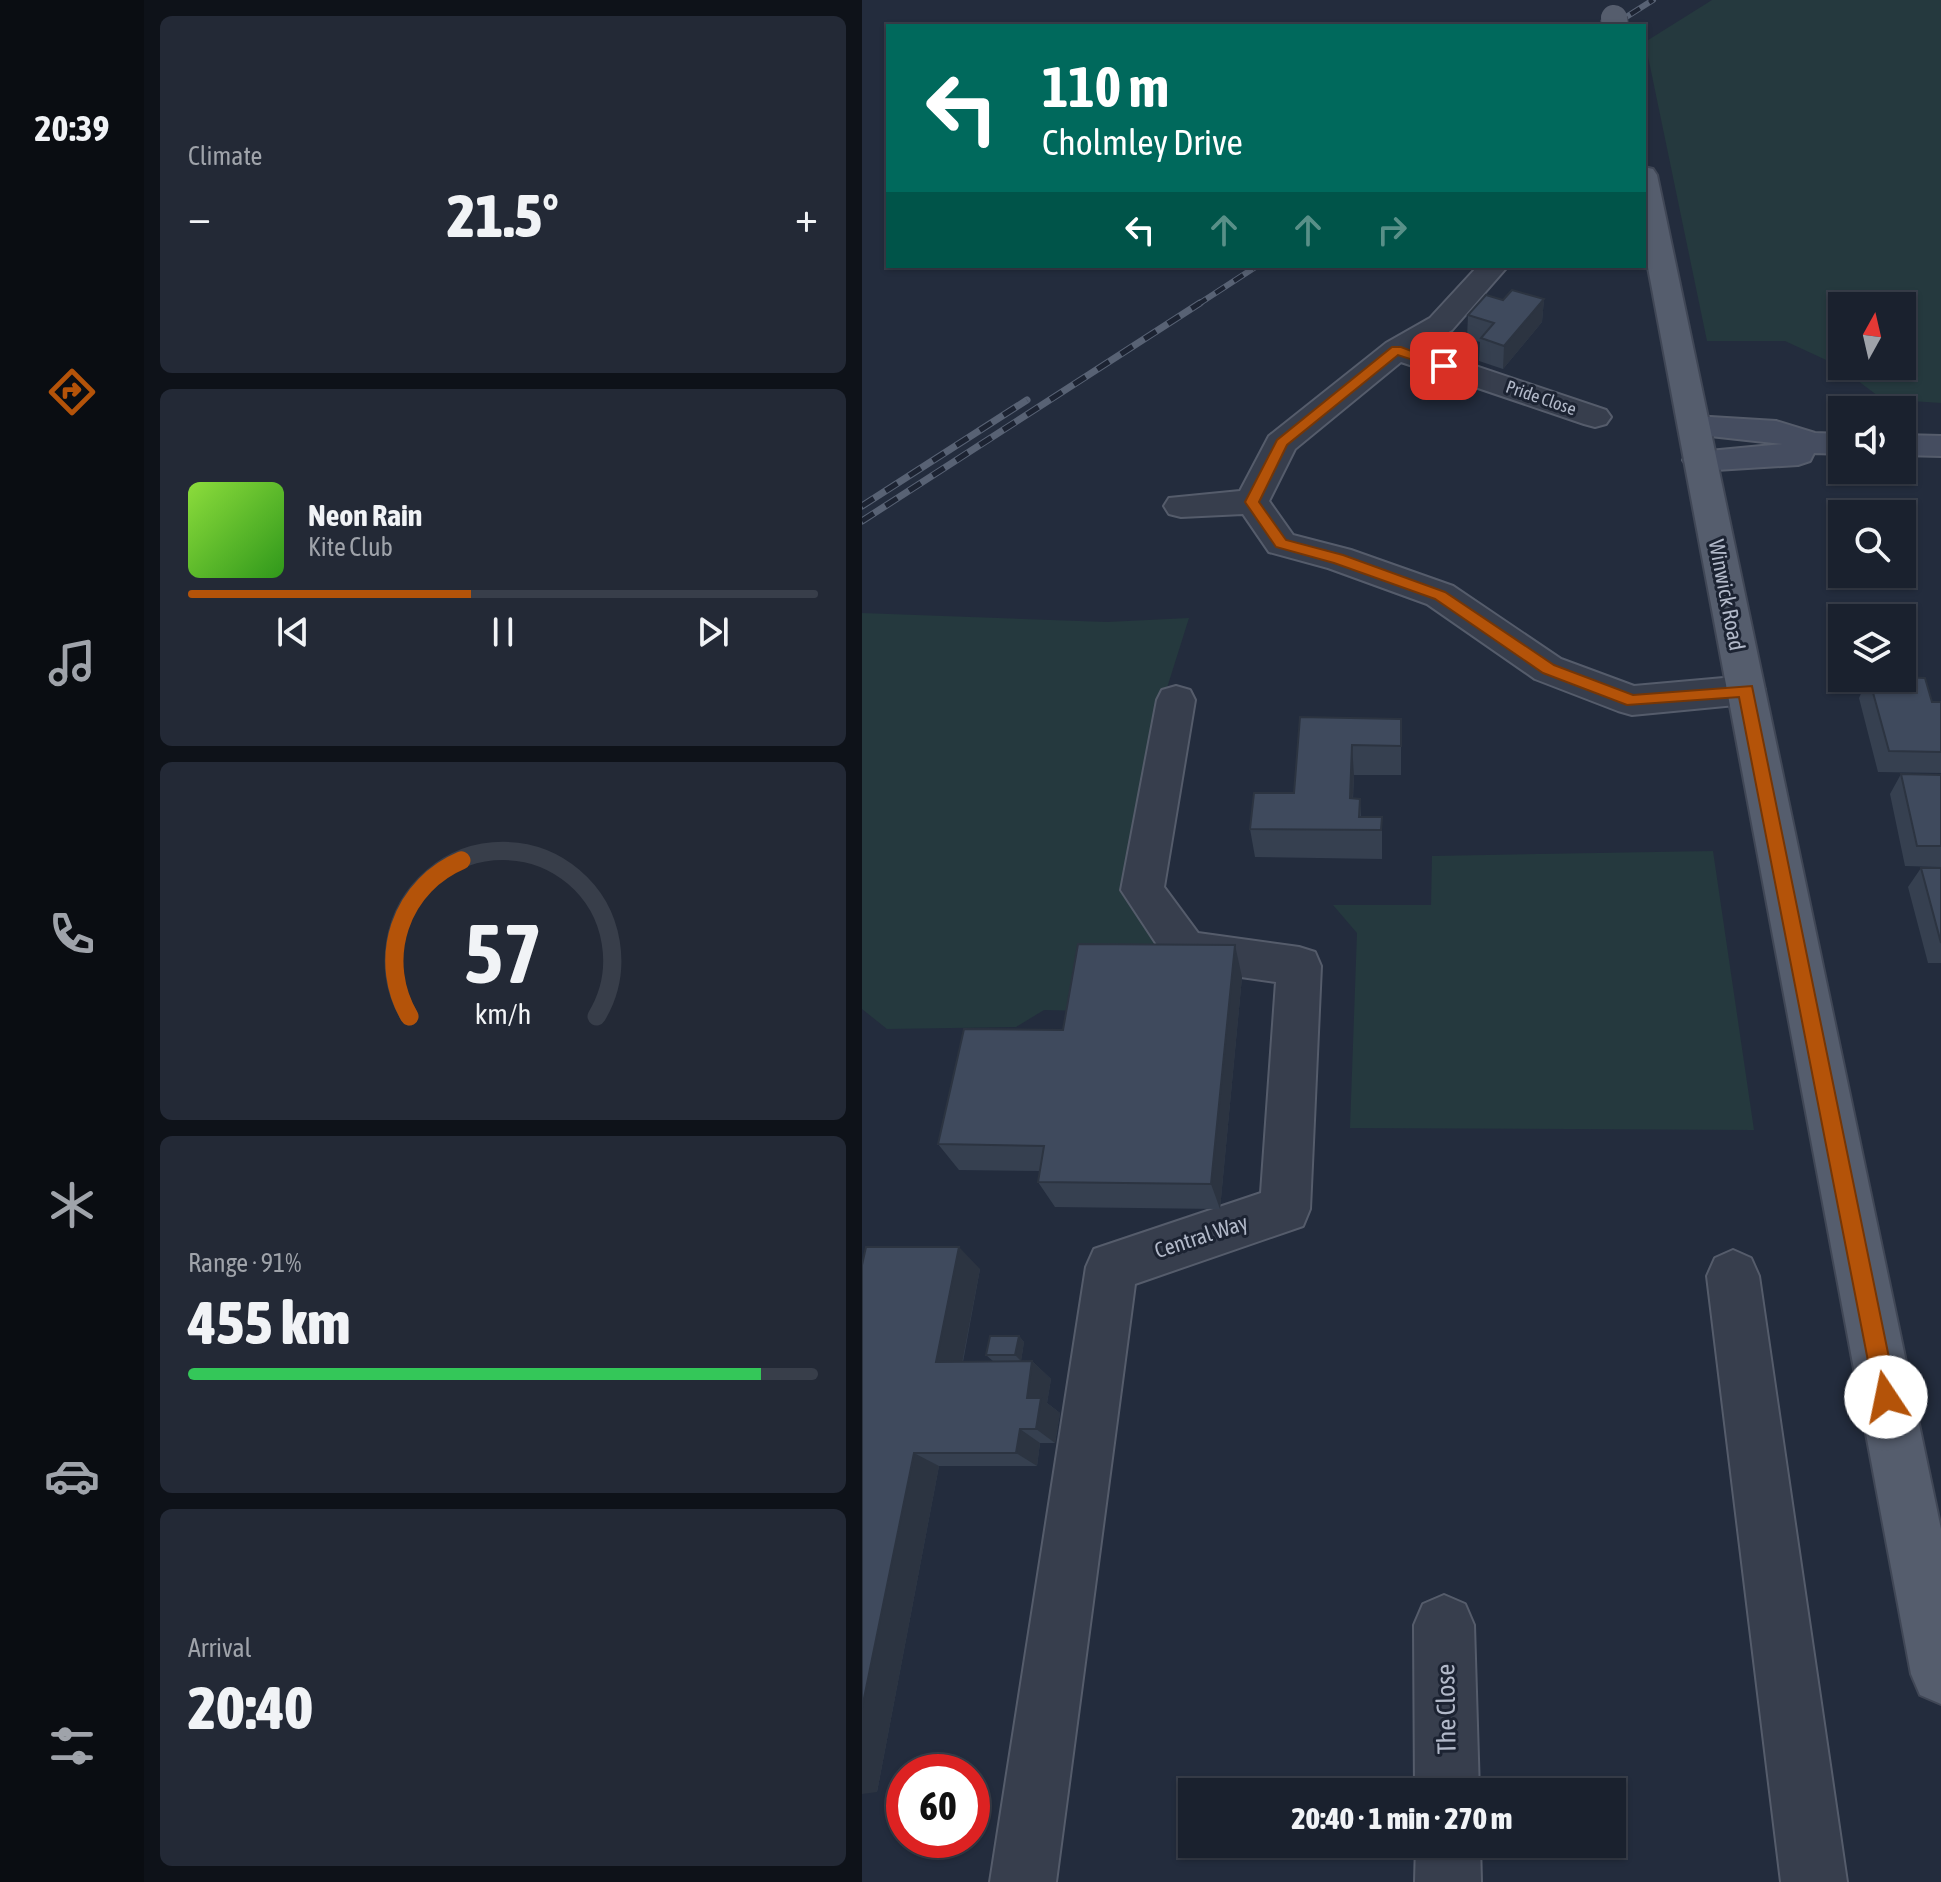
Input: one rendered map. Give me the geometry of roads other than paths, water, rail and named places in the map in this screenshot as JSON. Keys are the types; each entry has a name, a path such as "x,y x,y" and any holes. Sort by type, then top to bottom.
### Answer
{"main road":[{"name":"Winwick Road","path":"1646,185 1941,1674"},
{"path":"1697,443 1802,454 1827,444"},
{"path":"1916,445 1941,446"}],"street":[{"path":"1252,502 1281,443 1397,350 1441,324 1492,268"},
{"name":"Pride Close","path":"1397,350 1595,417"},
{"path":"1181,506 1252,502"},
{"path":"1252,502 1281,544 1338,559 1440,595 1548,669 1632,701 1746,690"},
{"name":"Central Way","path":"1023,1882 1112,1267 1285,1209 1299,966 1185,950 1142,890 1176,700"},
{"path":"1733,1276 1814,1882"},
{"name":"The Close","path":"1444,1625 1447,1778"},
{"path":"1448,1858 1448,1882"}],"railway":[{"path":"1615,24 1653,0"},
{"path":"1197,305 1254,268"},
{"path":"862,521 1200,303"},
{"path":"862,506 1027,400"}]}
